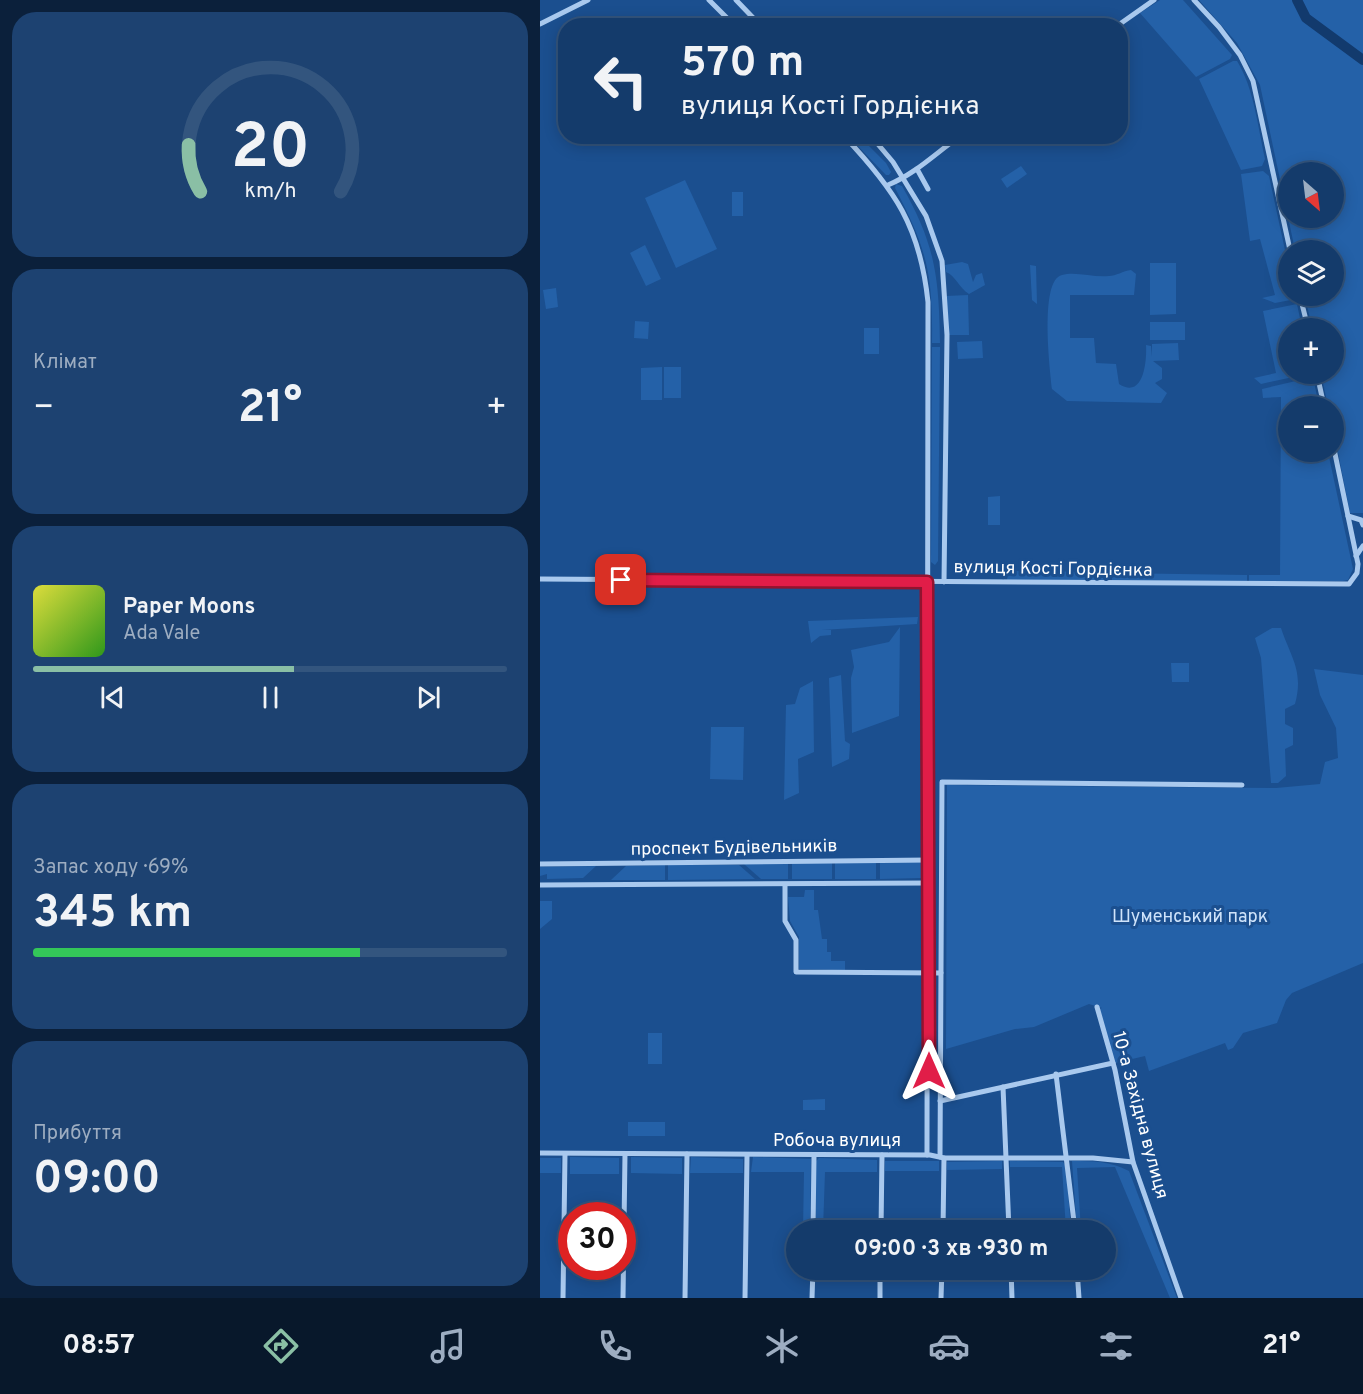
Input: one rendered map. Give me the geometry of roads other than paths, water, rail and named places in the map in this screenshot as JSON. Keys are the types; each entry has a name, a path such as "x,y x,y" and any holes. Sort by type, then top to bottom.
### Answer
{"street":[{"path":"540,24 588,0"},
{"path":"709,0 727,18"},
{"path":"736,0 754,18"},
{"path":"1127,18 1154,0"},
{"path":"1194,0 1219,27 1240,55 1254,81 1288,240"},
{"path":"851,144 888,185 921,253 928,302 927,1155"},
{"path":"878,144 893,162 926,216 942,261 946,296 944,582"},
{"path":"888,185 903,179 948,144"},
{"path":"917,169 928,189"},
{"path":"1337,462 1356,556"},
{"path":"1348,516 1360,520 1363,525"},
{"path":"1356,556 1363,546"},
{"name":"вулиця Кості Гордієнка","path":"540,579 1349,584 1358,569 1356,556"},
{"path":"943,1220 940,1101 942,782 1242,785"},
{"name":"проспект Будівельників","path":"540,864 929,860"},
{"name":"проспект Будівельників","path":"540,885 929,883"},
{"path":"784,885 785,921 796,940 796,972 941,973"},
{"name":"10-а Західна вулиця","path":"1097,1007 1113,1063 1133,1162 1181,1298"},
{"path":"940,1101 1113,1063"},
{"path":"1056,1074 1074,1220"},
{"path":"1003,1087 1008,1220"},
{"name":"Робоча вулиця","path":"540,1154 927,1155 942,1158 1093,1158 1133,1162"},
{"path":"563,1298 565,1154"},
{"path":"623,1298 625,1154"},
{"path":"685,1298 687,1154"},
{"path":"881,1220 882,1155"},
{"path":"746,1298 747,1156"},
{"path":"813,1220 814,1156"},
{"path":"812,1298 813,1280"},
{"path":"880,1280 880,1298"},
{"path":"942,1280 942,1298"},
{"path":"1011,1280 1012,1298"},
{"path":"1078,1280 1079,1298"}],"waterway":[{"path":"1297,0 1306,18 1363,60"}],"park label":[{"name":"Шуменський парк","path":"1190,916"}]}
